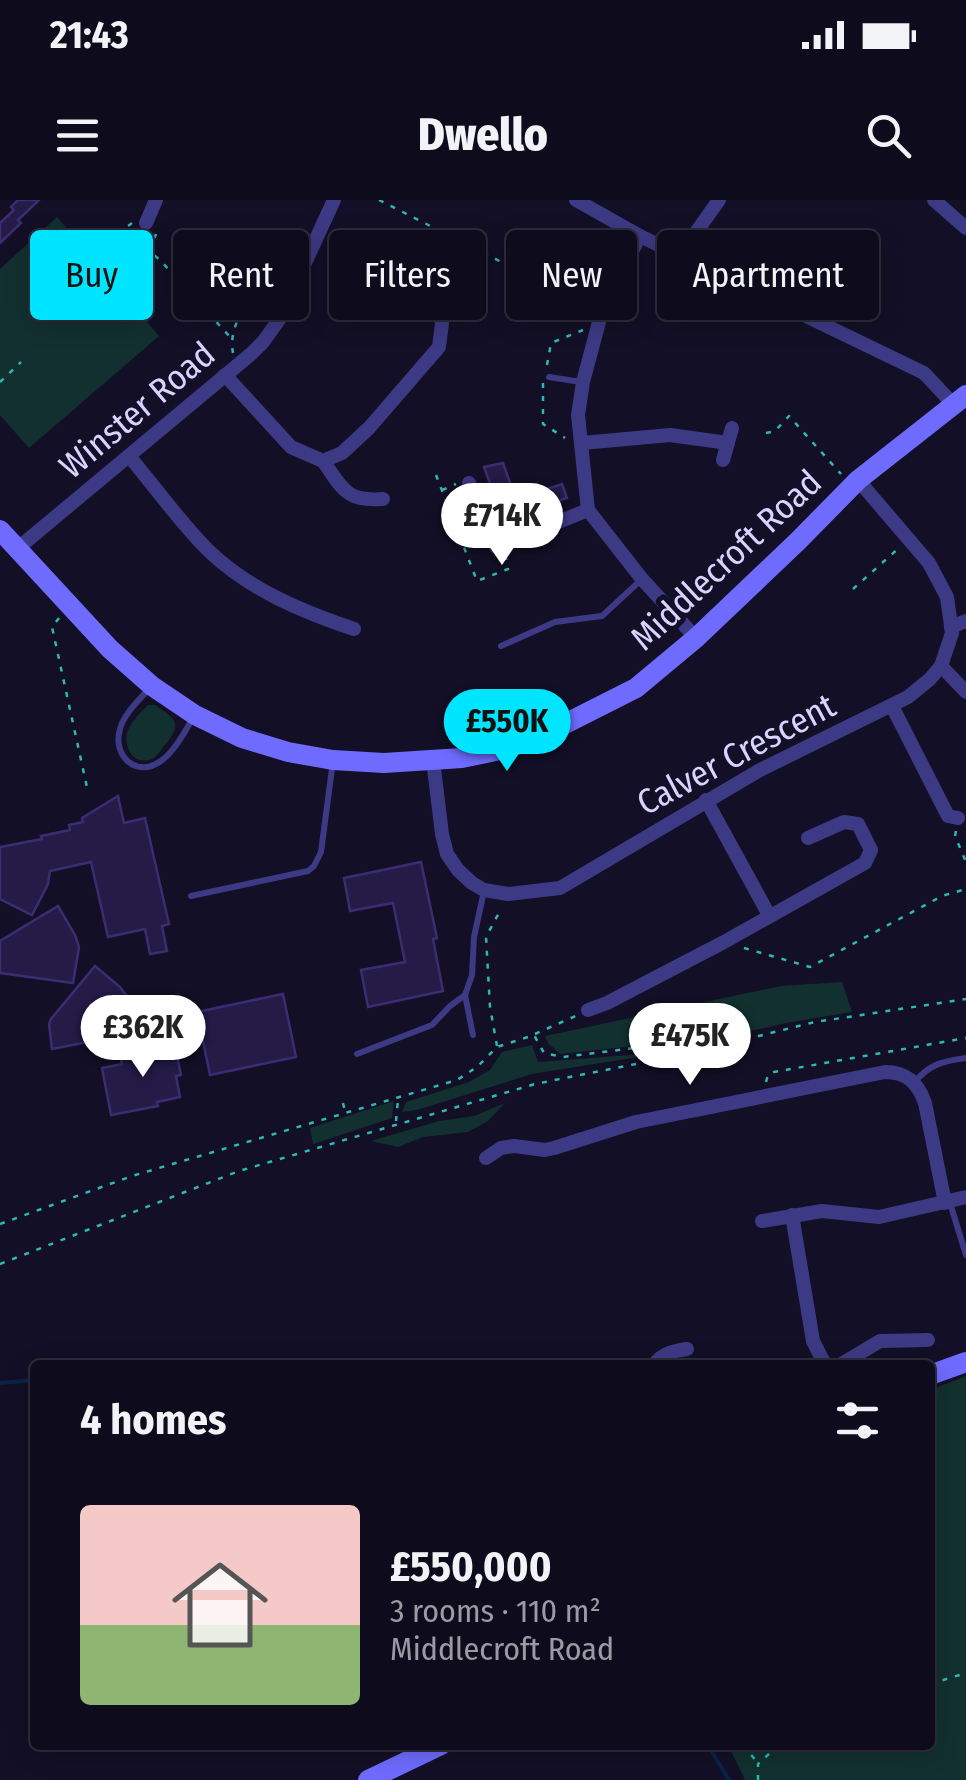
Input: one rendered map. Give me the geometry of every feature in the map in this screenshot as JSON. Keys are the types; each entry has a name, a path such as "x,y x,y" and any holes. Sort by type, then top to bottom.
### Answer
{"street":[{"path":"140,222 156,200"},
{"name":"Winster Road","path":"309,254 334,200"},
{"path":"576,200 657,244"},
{"path":"698,230 720,200"},
{"path":"934,200 966,228"},
{"path":"637,242 640,236"},
{"name":"Winster Road","path":"17,549 238,364 263,342 279,320"},
{"path":"323,461 342,452 369,428 439,347 441,320"},
{"path":"598,320 578,415 588,510 642,579 696,638"},
{"path":"814,320 924,373 960,400"},
{"path":"225,375 290,447 323,461 353,498 383,499"},
{"name":"Middlecroft Road","path":"0,530 110,650 152,686 195,715 242,738 333,760 462,758 541,736 636,688 696,638 855,483 960,400"},
{"path":"582,443 670,435 730,435 723,460"},
{"path":"130,456 210,552 236,573 315,616 354,629"},
{"path":"469,483 501,548 588,510"},
{"path":"855,483 928,563 959,624 941,666 966,692"},
{"name":"Calver Crescent","path":"484,890 508,894 560,888 760,770 908,697 941,666"},
{"path":"892,706 948,816 962,819"},
{"path":"433,760 448,854 458,870 484,890"},
{"path":"706,800 769,916"},
{"path":"588,1010 724,942 865,863 871,850 858,824 844,822 808,838"},
{"path":"486,1158 501,1148 545,1150 636,1122 897,1072 920,1089 947,1202"},
{"path":"762,1221 822,1211 879,1217 966,1197"},
{"path":"792,1215 813,1341 822,1360"},
{"path":"849,1360 880,1342 928,1340"},
{"path":"658,1360 687,1348"},
{"path":"935,1372 966,1362"},
{"path":"368,1780 392,1776 433,1750"}],"lane":[{"path":"549,377 582,382"},
{"path":"500,646 555,622 602,616 642,579"},
{"path":"152,686 121,723 117,739 127,762 137,767 162,760 195,715"},
{"path":"190,896 308,872 321,852 333,760"},
{"path":"472,1034 465,995 472,975 474,937 484,890"},
{"path":"357,1054 432,1025 465,995"},
{"path":"914,1083 929,1067 966,1058"},
{"path":"947,1202 966,1255"}],"path":[{"path":"379,200 506,264"},
{"path":"123,230 140,222"},
{"path":"153,254 230,338 238,364"},
{"path":"230,338 240,320"},
{"path":"0,382 20,362"},
{"path":"766,433 775,431 789,416 855,483"},
{"path":"436,475 477,581 508,569 504,552 508,546 501,548"},
{"path":"853,588 908,539"},
{"path":"69,604 52,627 88,792"},
{"path":"962,819 955,836 966,862"},
{"path":"724,942 810,967 942,896 966,890"},
{"path":"498,1047 490,1007 486,938 508,894"},
{"path":"0,1264 239,1171 535,1084 686,1054 815,1022 966,999"},
{"path":"0,1224 132,1176 457,1080 498,1047 588,1010"},
{"path":"534,1035 544,1054 563,1057 658,1045 686,1054"},
{"path":"768,1094 766,1079 774,1072 966,1038"},
{"path":"395,1124 398,1098"},
{"path":"344,1103 346,1113"},
{"path":"935,1682 966,1673"},
{"path":"747,1750 758,1764 758,1780"},
{"path":"758,1764 773,1750"}],"green space":[{"path":"57,217 68,230 43,230"},
{"path":"30,242 30,320 145,320 159,336 29,448 0,415 0,269"},
{"path":"148,705 155,705 170,716 175,728 159,753 146,761 131,754 127,736 132,723"},
{"path":"842,982 852,1012 698,1043 560,1054 545,1036 781,986"},
{"path":"532,1045 538,1062 669,1052 532,1074 402,1112 406,1102 469,1082 490,1070 502,1052"},
{"path":"394,1101 392,1118 313,1144 310,1128"},
{"path":"505,1103 488,1121 468,1132 423,1137 398,1147 371,1141 439,1121 474,1116"},
{"path":"966,1376 966,1780 745,1780 730,1750 935,1750 935,1388"}],"building":[{"path":"18,200 39,200 0,243 0,223 14,210 11,207"},
{"path":"503,463 514,494 496,500 484,467"},
{"path":"562,484 567,498 534,509 529,495"},
{"path":"118,796 124,823 145,818 169,924 162,926 167,951 150,954 145,929 108,937 91,862 50,871 48,884 32,915 0,899 0,847 70,830 69,825 83,822 82,818"},
{"path":"421,862 443,991 368,1007 361,970 405,962 393,903 350,911 344,878"},
{"path":"58,906 79,947 73,983 0,973 0,941"},
{"path":"95,966 126,995 134,1033 52,1049 51,1019"},
{"path":"283,994 296,1057 210,1075 197,1012"},
{"path":"175,1045 181,1075 176,1076 180,1097 157,1102 158,1106 111,1115 102,1068 122,1064 120,1057"}],"waterway":[{"path":"0,1383 30,1380"},
{"path":"712,1750 729,1780"}]}
